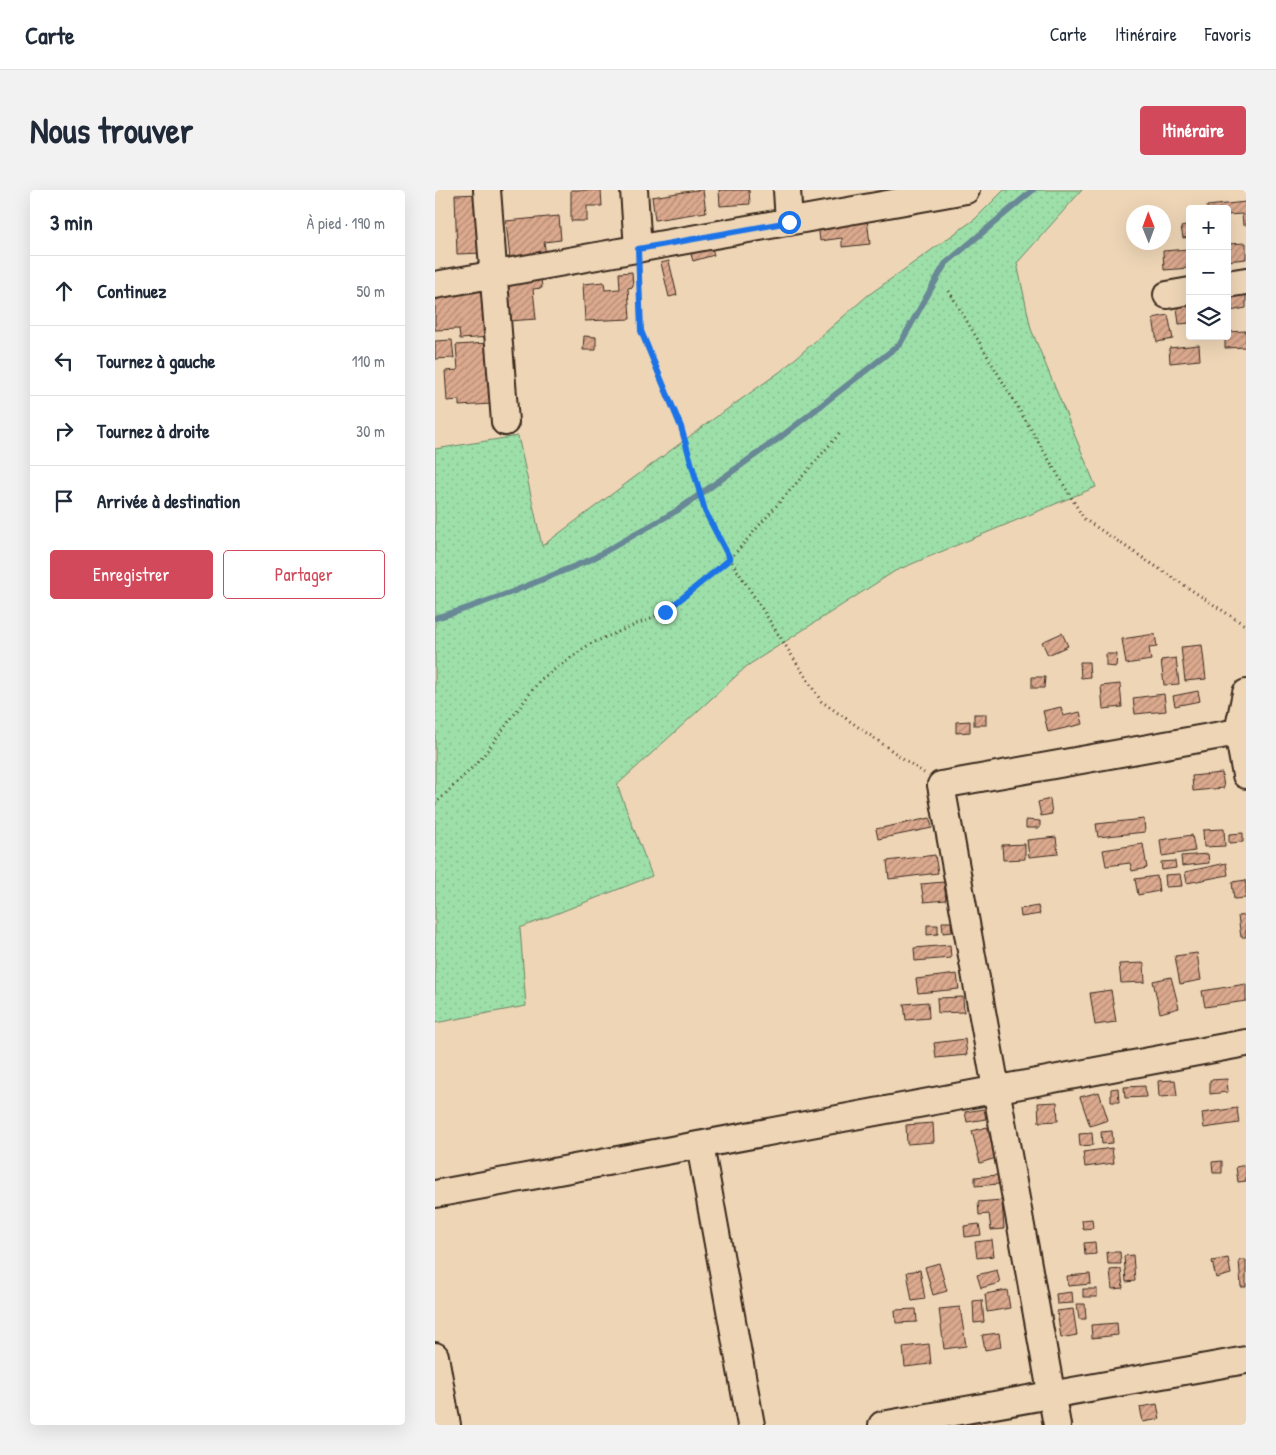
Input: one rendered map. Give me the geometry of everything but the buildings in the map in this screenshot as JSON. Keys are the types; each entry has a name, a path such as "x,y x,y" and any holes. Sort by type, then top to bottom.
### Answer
{"street":[{"path":"487,190 505,422"},
{"path":"634,190 638,249"},
{"path":"787,190 789,222"},
{"path":"435,285 789,222 938,192 966,190"},
{"path":"1231,283 1246,281"},
{"path":"1246,693 1238,732 1246,775"},
{"path":"1057,1425 941,785 1238,732"},
{"path":"435,1194 1246,1043"},
{"path":"700,1145 751,1425"},
{"path":"435,1356 447,1425"},
{"path":"882,1425 1246,1360"}],"path":[{"path":"638,249 641,331 681,427 705,511 730,559 821,701 941,785"},
{"path":"949,291 1084,519 1246,626"},
{"path":"435,804 481,760 540,680 590,644 665,612 730,559 841,432"}],"green space":[{"path":"1004,190 1082,190 1017,263 1031,329 1096,487 895,571 747,666 617,785 652,876 520,928 526,1006 435,1023 435,449 518,436 542,546 781,371 867,296 975,219"}],"waterway":[{"path":"435,618 512,592 592,559 678,510 782,436 900,344 945,264 1033,190"}],"route":[{"path":"665,612 730,559 705,511 681,427 641,331 638,249 789,222"}]}
